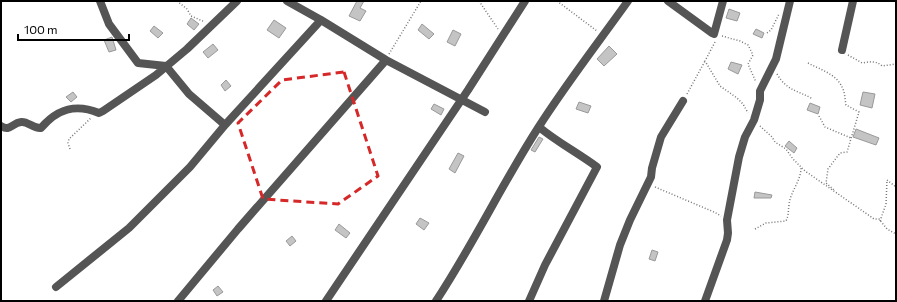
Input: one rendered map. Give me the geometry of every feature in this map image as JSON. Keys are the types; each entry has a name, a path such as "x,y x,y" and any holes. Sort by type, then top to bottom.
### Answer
{"street":[{"path":"100,1 109,24 138,63 166,66 189,94 225,125"},
{"path":"1,126 4,128 10,128 18,122 23,121 37,129 41,128 48,120 59,112 74,109 90,109 99,113 156,75 187,49 237,1"},
{"path":"287,1 386,60 486,112"},
{"path":"330,300 525,1"},
{"path":"436,301 454,273 502,186 539,127 582,63 628,1"},
{"path":"668,1 715,34 723,1"},
{"path":"842,50 853,1"},
{"path":"705,301 727,240 727,220 739,157 745,137 754,120 760,100 760,91 776,59 790,3"},
{"path":"56,287 129,228 190,168 225,125 321,20"},
{"path":"178,301 238,229 386,60"},
{"path":"604,301 620,244 651,177 652,168 661,137 683,101"},
{"path":"529,301 545,266 597,167 556,141 539,127"}],"path":[{"path":"177,1 191,16 211,25"},
{"path":"386,60 421,1"},
{"path":"479,1 502,36"},
{"path":"557,1 603,36"},
{"path":"767,34 771,30 781,9 790,3"},
{"path":"683,101 705,61 715,34 740,41 748,45 753,55 748,64 760,91"},
{"path":"842,50 862,63 872,61 879,63 882,66 896,64"},
{"path":"705,61 720,86 743,104 763,130 772,137 775,142 786,149 800,167 837,192"},
{"path":"808,63 837,79 843,89 846,105 859,112 847,152 840,153 828,169 826,183 866,214 874,219 879,219 887,229 896,234"},
{"path":"772,67 783,83 789,88 813,99"},
{"path":"70,149 68,143 69,139 91,118 99,113"},
{"path":"819,116 825,127 851,138"},
{"path":"755,229 766,223 786,220 789,212 789,204 796,184 801,176 800,167"},
{"path":"880,221 886,204 887,180 896,187"},
{"path":"648,184 714,212 727,220"}],"highlighted area":[{"path":"344,72 378,176 338,204 263,199 238,123 282,80"}],"building":[{"path":"357,1 364,1 360,8 366,11 360,21 349,16"},
{"path":"729,9 740,13 737,21 726,18"},
{"path":"191,18 199,24 194,30 187,24"},
{"path":"274,20 286,28 279,38 267,30"},
{"path":"422,24 434,34 429,39 418,30"},
{"path":"154,26 163,33 158,38 150,31"},
{"path":"756,29 764,33 762,38 753,34"},
{"path":"453,30 461,34 455,46 447,42"},
{"path":"112,37 116,50 109,52 104,40"},
{"path":"213,44 218,50 208,58 203,52"},
{"path":"609,46 617,54 604,66 597,59"},
{"path":"731,62 742,65 738,74 728,69"},
{"path":"226,80 231,86 225,91 221,85"},
{"path":"73,92 77,97 71,102 66,97"},
{"path":"863,92 875,94 872,108 860,105"},
{"path":"579,102 591,106 588,113 576,109"},
{"path":"810,103 820,107 818,114 807,110"},
{"path":"434,104 444,109 441,115 431,109"},
{"path":"856,129 879,138 876,145 853,137"},
{"path":"539,137 543,139 535,152 531,150"},
{"path":"789,141 797,148 794,153 785,146"},
{"path":"458,153 464,156 455,173 449,169"},
{"path":"755,192 772,195 771,198 754,198"},
{"path":"420,218 429,223 424,230 416,224"},
{"path":"339,224 350,233 346,238 335,230"},
{"path":"292,236 296,241 290,246 286,241"},
{"path":"652,250 658,252 655,261 649,259"},
{"path":"218,286 223,292 217,296 213,290"}]}
